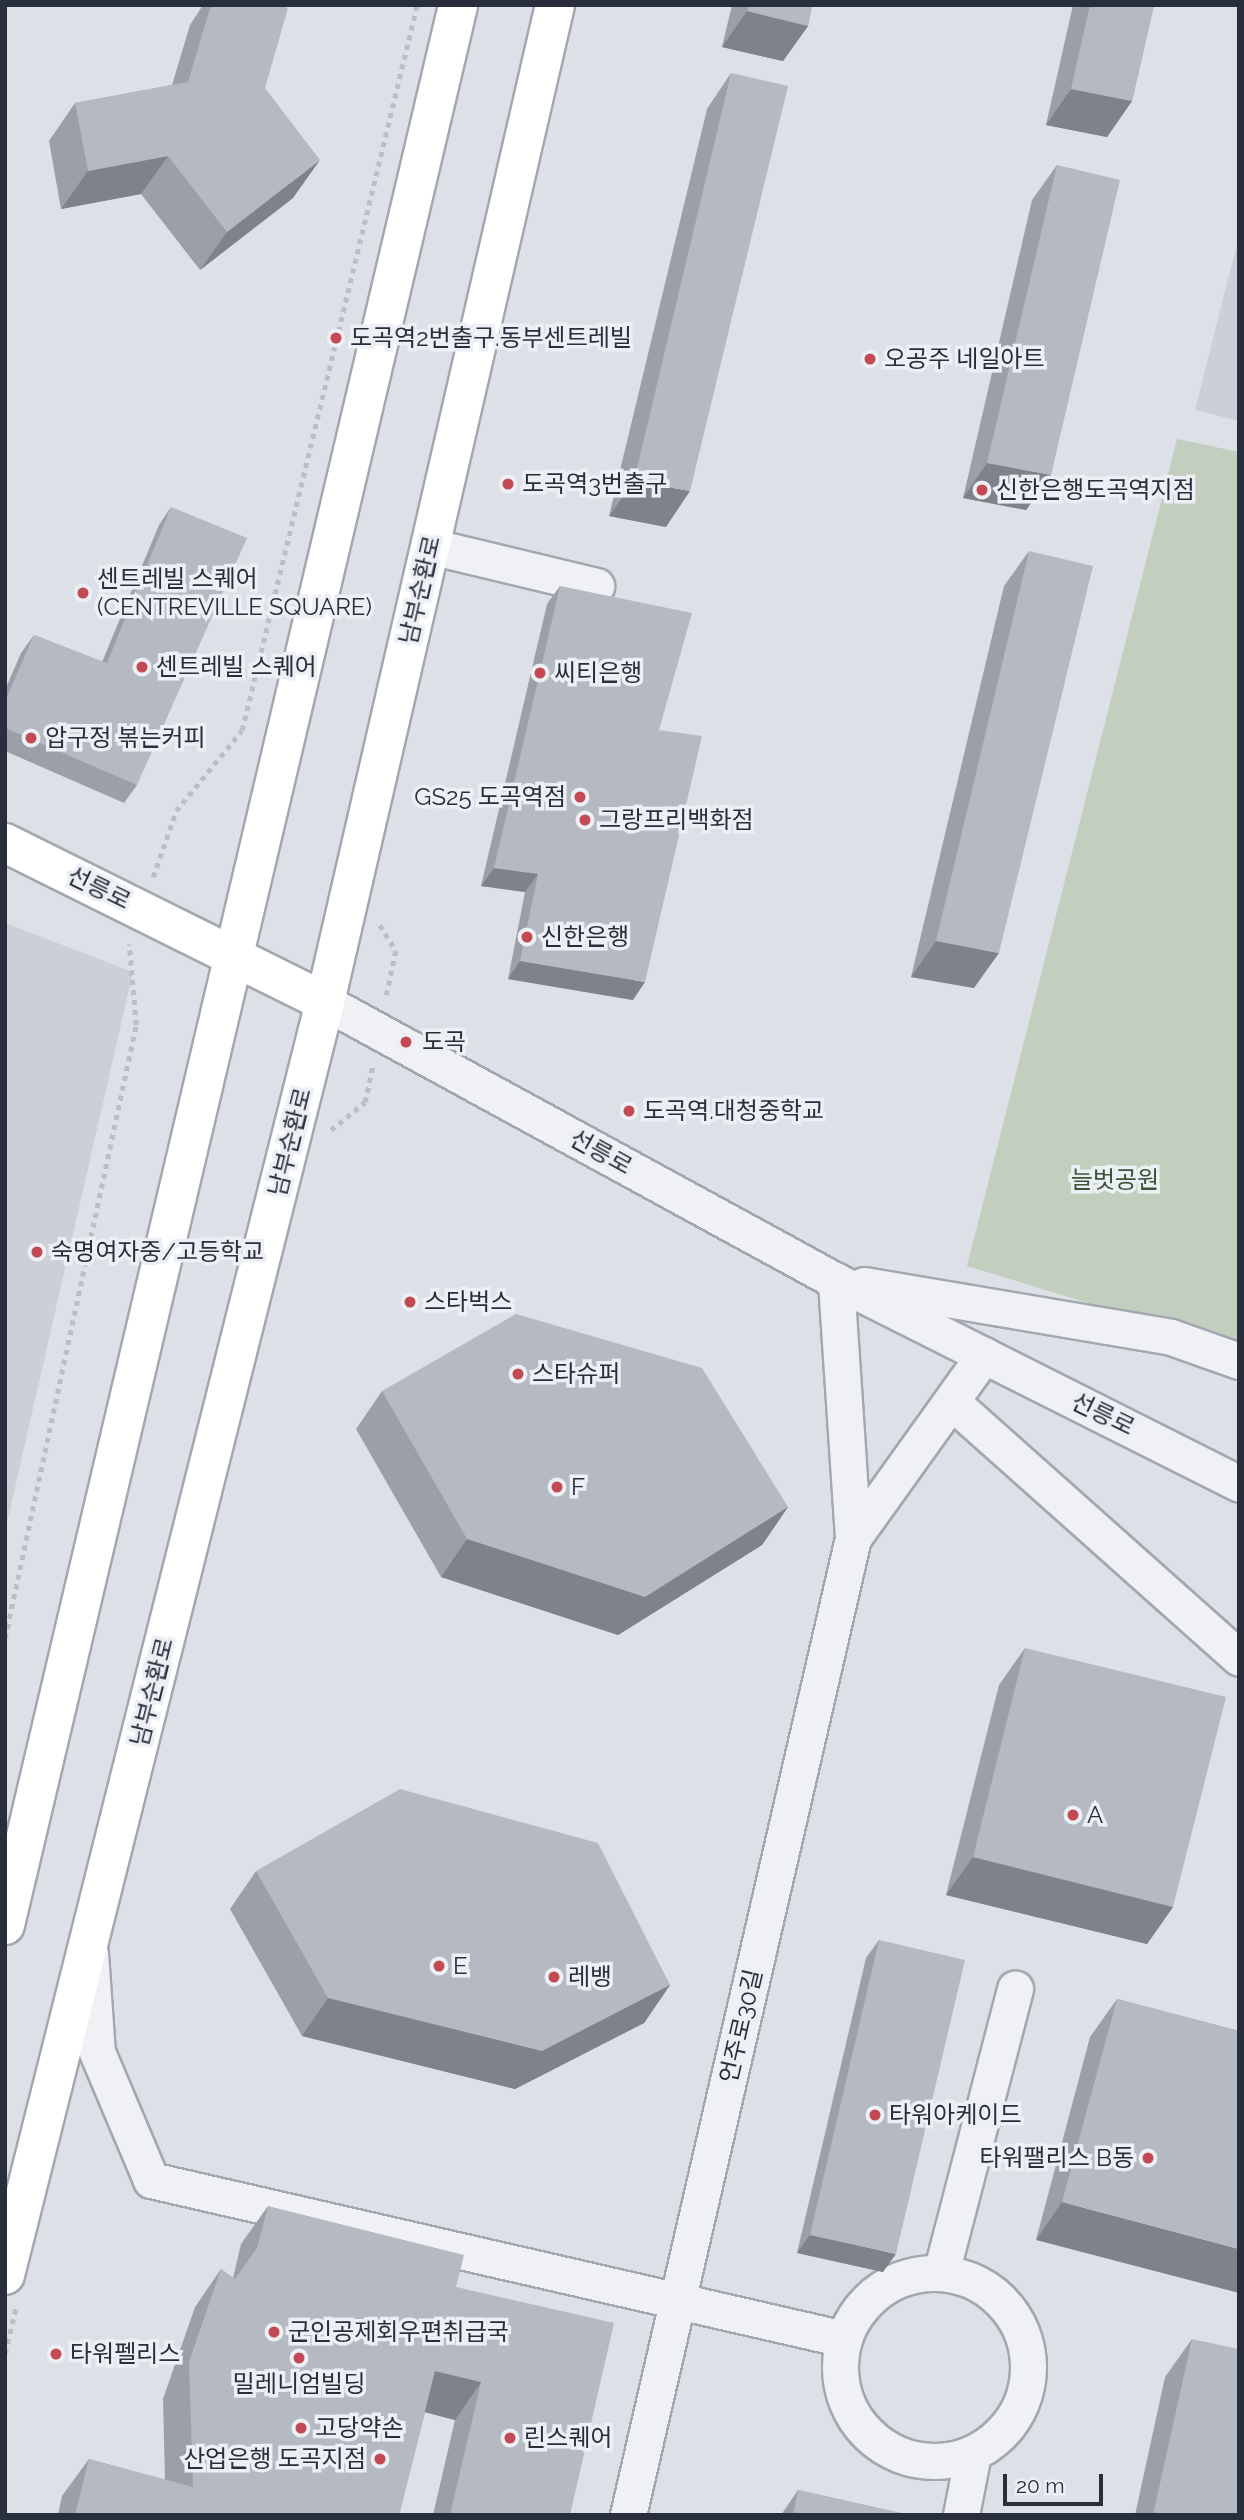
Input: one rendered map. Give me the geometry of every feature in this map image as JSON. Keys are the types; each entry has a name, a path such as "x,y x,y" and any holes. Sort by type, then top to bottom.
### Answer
{"main road":[{"path":"5,1924 238,954 458,5"},
{"name":"남부순환로","path":"5,2275 325,1002 555,5"},
{"name":"선릉로","path":"5,843 238,954 325,1002"}],"street":[{"path":"430,546 596,586"},
{"name":"선릉로","path":"325,1002 836,1281 1239,1484"},
{"path":"853,1538 836,1281 982,1300 1233,1357"},
{"path":"853,1538 953,1403 984,1355"},
{"path":"953,1403 1239,1658"},
{"name":"언주로30길","path":"628,2515 853,1538"},
{"path":"89,1943 97,2052 151,2180 680,2297 844,2339"},
{"path":"941,2273 1015,1988"},
{"path":"941,2273 972,2280 998,2297 1018,2322 1028,2351 1018,2411 999,2436 973,2453 943,2461 912,2459 884,2447 861,2427 844,2390 844,2339 859,2311 882,2289 910,2276 941,2273"},
{"path":"961,2515 973,2453"}],"path":[{"path":"5,1638 136,1026 125,954 176,811 242,730 416,5"}],"shaded area":[{"path":"1239,236 1239,421 1195,410"},
{"name":"숙명여자중/고등학교","path":"5,923 133,972 5,1531"}],"green space":[{"name":"늘벗공원","path":"1177,439 1239,452 1239,1349 967,1266"}],"building":[{"path":"211,5 278,5 288,8 265,88 320,160 227,232 168,156 88,171 75,103 188,82"},
{"path":"749,5 812,5 808,26 747,11"},
{"path":"1090,5 1154,5 1132,101 1071,89"},
{"path":"731,73 788,86 690,491 634,481"},
{"path":"1057,165 1120,180 1051,475 987,463"},
{"name":"센트레빌 스퀘어","path":"171,507 247,538 137,785 5,728 5,701 34,635 107,663"},
{"path":"1029,551 1093,566 999,953 936,941"},
{"name":"그랑프리백화점","path":"560,586 692,613 659,730 702,736 645,982 520,961 538,874 494,868"},
{"name":"F","path":"516,1314 702,1368 788,1507 645,1597 467,1539 382,1391"},
{"name":"A","path":"1025,1648 1226,1697 1173,1907 973,1857"},
{"name":"E","path":"400,1789 598,1843 670,1985 542,2051 328,1998 256,1871"},
{"name":"타워아케이드","path":"879,1940 965,1960 896,2254 810,2235"},
{"name":"타워팰리스 B동","path":"1117,1999 1239,2031 1239,2249 1062,2202"},
{"path":"268,2206 464,2255 456,2287 614,2323 570,2515 450,2515 481,2382 435,2371 399,2515 75,2515 89,2459 193,2487 189,2362 221,2269 235,2279 257,2248"},
{"path":"1192,2339 1239,2349 1239,2515 1153,2515"},
{"path":"798,2490 909,2515 793,2515"}],"place":[{"name":"도곡역2번출구.동부센트레빌","path":"336,338"},
{"name":"오공주 네일아트","path":"870,359"},
{"name":"도곡역3번출구","path":"508,484"},
{"name":"신한은행도곡역지점","path":"982,490"},
{"name":"센트레빌 스퀘어 (CENTREVILLE SQUARE)","path":"83,593"},
{"name":"센트레빌 스퀘어","path":"142,667"},
{"name":"씨티은행","path":"540,673"},
{"name":"압구정 볶는커피","path":"31,738"},
{"name":"GS25 도곡역점","path":"580,797"},
{"name":"그랑프리백화점","path":"585,820"},
{"name":"신한은행","path":"527,937"},
{"name":"도곡","path":"406,1042"},
{"name":"도곡역.대청중학교","path":"629,1111"},
{"name":"숙명여자중/고등학교","path":"37,1252"},
{"name":"스타벅스","path":"410,1302"},
{"name":"스타슈퍼","path":"518,1374"},
{"name":"F","path":"557,1487"},
{"name":"A","path":"1073,1815"},
{"name":"E","path":"439,1966"},
{"name":"레뱅","path":"554,1977"},
{"name":"타워아케이드","path":"875,2115"},
{"name":"타워팰리스 B동","path":"1148,2158"},
{"name":"군인공제회우편취급국","path":"274,2332"},
{"name":"타워펠리스","path":"56,2354"},
{"name":"밀레니엄빌딩","path":"299,2358"},
{"name":"고당약손","path":"301,2428"},
{"name":"린스퀘어","path":"510,2438"},
{"name":"산업은행 도곡지점","path":"380,2459"}]}
